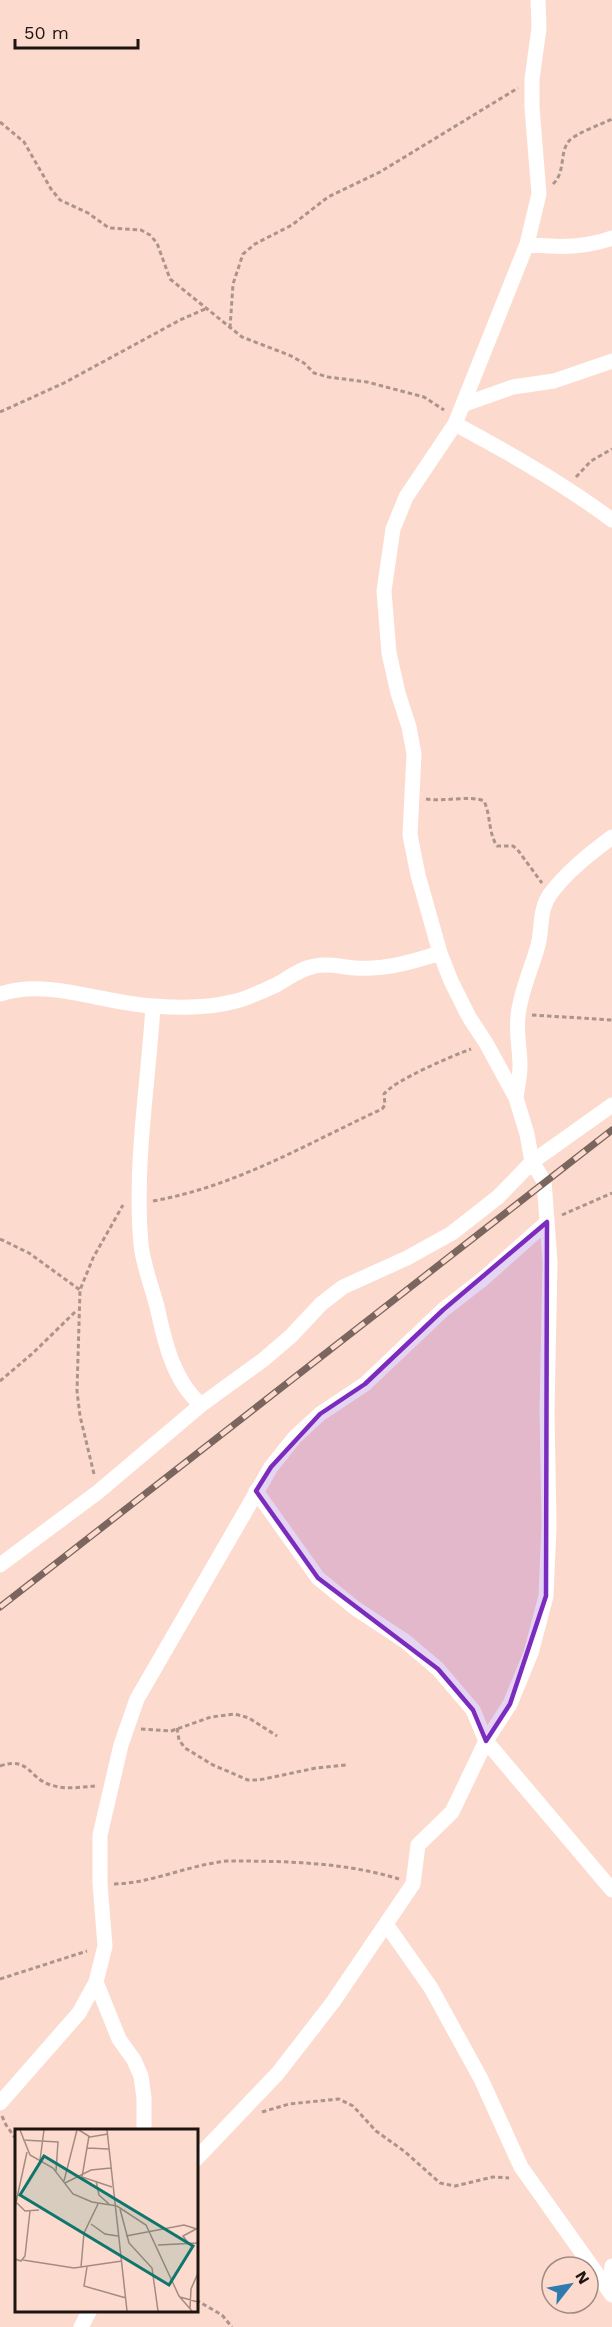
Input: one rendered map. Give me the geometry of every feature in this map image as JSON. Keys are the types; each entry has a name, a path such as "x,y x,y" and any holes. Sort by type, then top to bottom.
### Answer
{"street":[{"path":"198,2157 278,2073 333,2002 413,1884 418,1845 452,1812 486,1741 510,1704 531,1653 546,1596 549,1525 547,1411 550,1262 544,1181 532,1162 527,1134 516,1098 451,981 440,953 418,875 410,835 414,754 388,653 384,591 393,529 406,497 455,424 465,404 528,244 539,194 532,108 532,79 539,28 538,0"},
{"path":"528,244 552,248 598,243 612,238"},
{"path":"465,404 513,387 554,381 612,362"},
{"path":"455,424 516,456 612,520"},
{"path":"516,1098 520,1066 516,1041 518,1015 524,981 534,959 539,939 542,914 550,894 592,852 612,837"},
{"path":"0,994 40,989 153,1006 201,1005 236,1001 276,985 296,971 312,966 330,963 355,968 383,967 406,964 440,953"},
{"path":"153,1006 140,1171 132,1202 165,1341 178,1376 193,1398 201,1405"},
{"path":"0,1565 98,1492 201,1405 263,1360 291,1336 321,1304 343,1287 407,1258 452,1233 498,1197 532,1162 612,1105"},
{"path":"0,2103 79,2013 96,1982 105,1946 100,1884 100,1835 121,1745 137,1699 256,1491 277,1459 320,1414 365,1384 442,1310 483,1279 547,1222"},
{"path":"256,1491 318,1578 355,1608 405,1641 438,1669 473,1710 486,1741 612,1890"},
{"path":"387,1924 431,1988 481,2079 521,2167 611,2293"},
{"path":"96,1982 119,2039 134,2060 141,2076 144,2129"},
{"path":"611,2293 612,2266"},
{"path":"81,2327 89,2312"}],"path":[{"path":"230,328 233,284 243,254 255,244 292,225 328,197 400,161 532,79"},
{"path":"539,194 556,182 564,151 570,140 612,119"},
{"path":"0,122 24,141 51,189 60,200 88,213 109,228 141,230 150,236 157,243 170,279 242,337 304,363 314,373 367,382 424,397 441,406 455,424"},
{"path":"0,412 64,383 180,320 205,309"},
{"path":"566,488 591,461 612,449"},
{"path":"412,795 440,801 476,798 484,801 488,810 492,838 497,846 513,846 517,849 527,859 550,894"},
{"path":"518,1015 612,1020"},
{"path":"98,1492 80,1416 77,1391 80,1290 93,1258 132,1202 191,1194 294,1153 382,1109 385,1105 384,1094 393,1087 456,1053 486,1043"},
{"path":"547,1222 612,1192"},
{"path":"0,1239 29,1253 80,1290"},
{"path":"0,1381 79,1309"},
{"path":"128,1726 164,1731 211,1717 235,1714 249,1718 277,1736"},
{"path":"177,1728 179,1740 185,1748 213,1765 248,1780 346,1765"},
{"path":"0,1766 18,1763 28,1767 44,1782 58,1786 112,1785"},
{"path":"100,1884 147,1881 200,1865 227,1861 338,1866 370,1870 413,1884"},
{"path":"0,1979 105,1946"},
{"path":"234,2121 290,2103 339,2099 353,2106 376,2132 404,2151 440,2183 455,2186 493,2177 508,2178 533,2186"},
{"path":"0,2112 15,2138"},
{"path":"198,2301 222,2315 232,2327"}],"highlighted area":[{"path":"547,1222 546,1596 510,1704 486,1741 473,1710 438,1669 318,1578 256,1491 271,1467 320,1414 365,1384 443,1310"}],"railway":[{"path":"0,1607 612,1130"}]}
